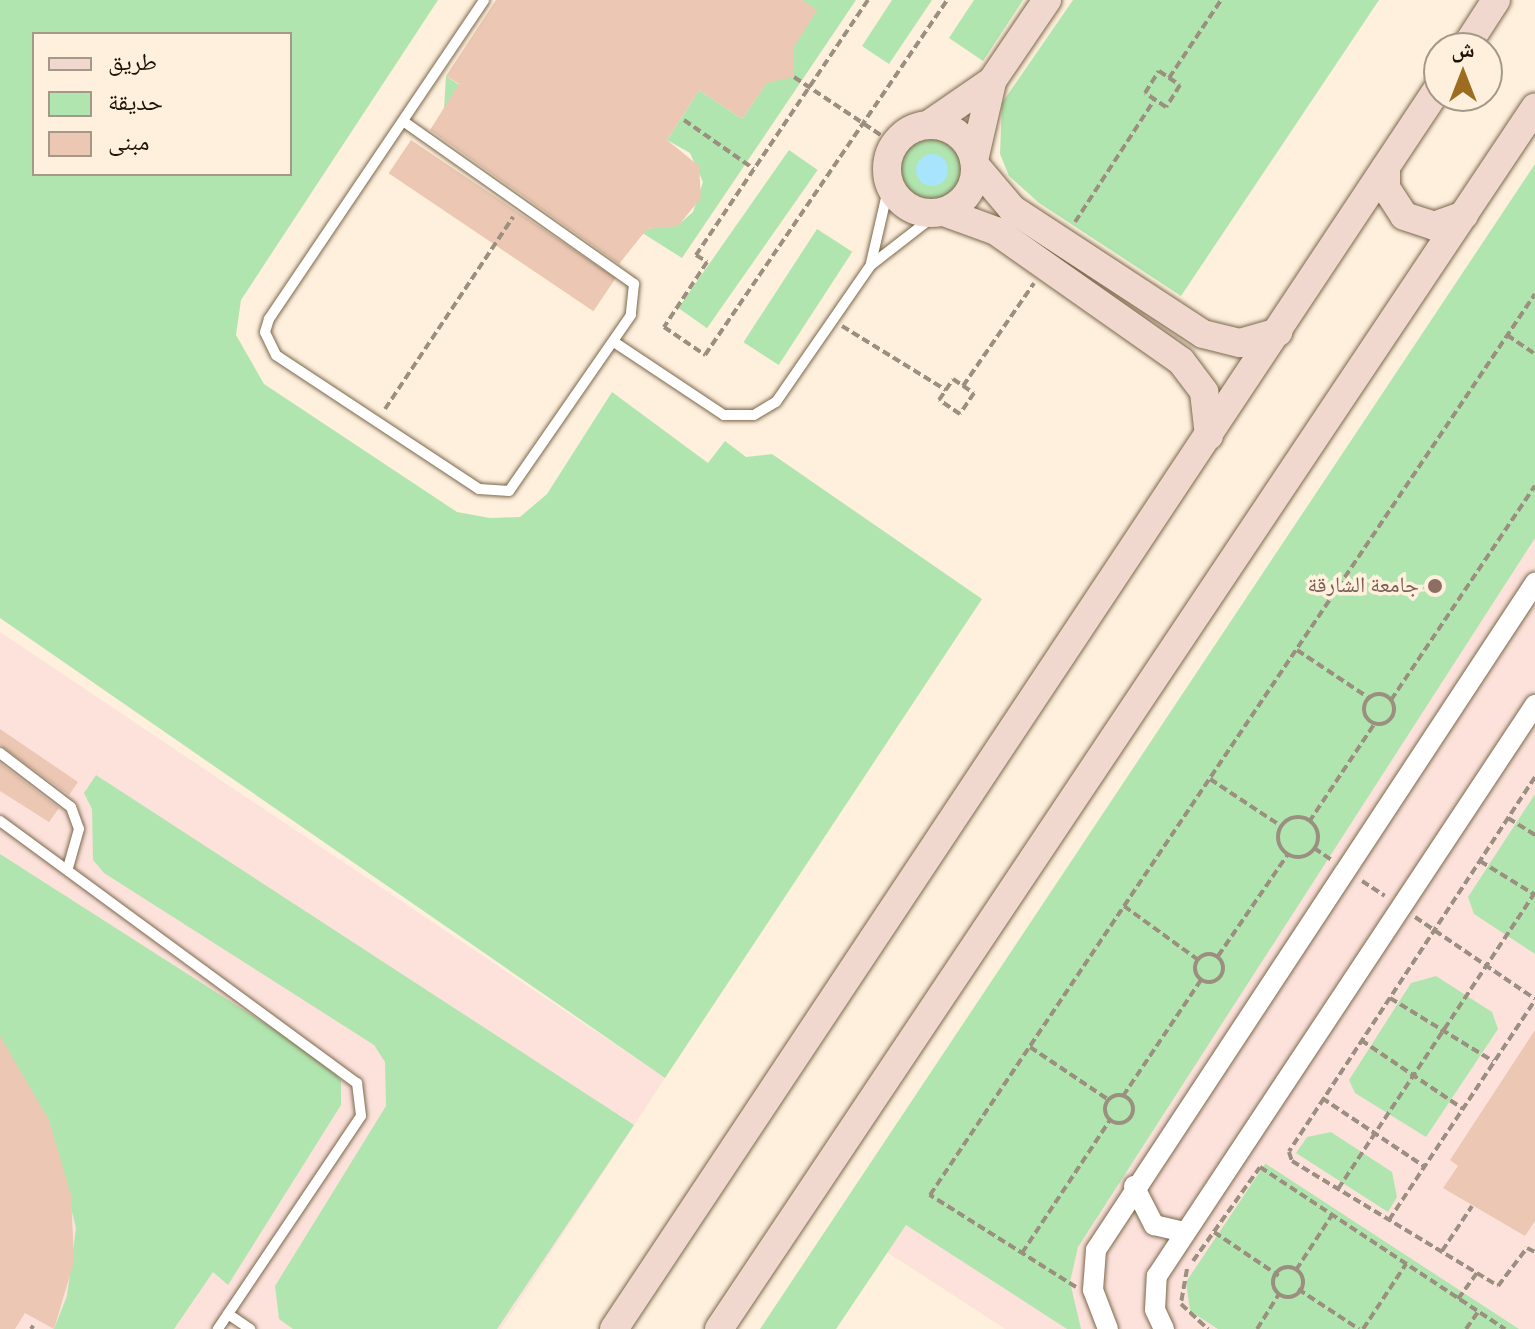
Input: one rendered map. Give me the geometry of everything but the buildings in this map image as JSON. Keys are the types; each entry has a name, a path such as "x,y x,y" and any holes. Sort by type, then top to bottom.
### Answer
{"street":[{"path":"1047,0 992,81 928,125 894,144 889,185 903,205 941,212 996,231 1117,314 1193,374 1204,392 1209,436"},
{"path":"1475,32 1496,0"},
{"path":"941,212 968,194 992,81"},
{"path":"719,1329 1535,108"},
{"path":"614,1329 1423,111"},
{"path":"928,125 962,138 1000,200 1133,289 1221,342 1278,332"},
{"path":"1386,167 1386,188 1404,216 1434,226 1464,215"},
{"path":"1117,314 1133,289"},
{"path":"1108,1329 1093,1290 1096,1250 1134,1186 1535,583"},
{"path":"1164,1329 1153,1293 1184,1232 1535,705"},
{"path":"1134,1186 1154,1225 1184,1232"}],"lane":[{"path":"403,121 628,275 635,305 614,342 509,491 479,489 276,355 265,332 403,121 484,0"},
{"path":"871,265 889,185"},
{"path":"614,342 724,415 745,417 776,402 871,265 941,212"},
{"path":"0,753 71,807 79,829 68,868"},
{"path":"0,821 357,1083 361,1116 218,1329"},
{"path":"228,1314 250,1329"}],"path":[{"path":"868,0 696,255 707,262 664,327 705,355 947,0"},
{"path":"1169,78 1221,0"},
{"path":"1159,71 1169,78 1180,85 1166,107 1145,93 1159,71"},
{"path":"794,77 894,144"},
{"path":"684,120 754,169"},
{"path":"377,421 523,202"},
{"path":"1093,1290 1022,1253 930,1195 1535,294"},
{"path":"832,320 946,390"},
{"path":"1507,335 1535,354"},
{"path":"953,379 974,393 960,414 939,400 946,390 953,379"},
{"path":"1389,1220 1535,1000 1314,848 1309,822 1375,723 1392,718 1391,700 1535,486"},
{"path":"1297,650 1369,698 1391,700"},
{"path":"1369,698 1365,712 1375,723"},
{"path":"1535,777 1322,1098 1289,1157 1498,1286 1527,1248 1535,1252"},
{"path":"1210,779 1281,826"},
{"path":"1508,818 1535,835"},
{"path":"1288,854 1279,845 1281,826 1291,819 1309,822"},
{"path":"1201,980 1222,976 1218,956 1288,854 1314,848"},
{"path":"1338,1189 1535,894 1480,861"},
{"path":"1030,1047 1109,1100 1123,1096 1201,980 1197,959 1124,906"},
{"path":"1197,959 1218,956"},
{"path":"1390,998 1494,1061"},
{"path":"1361,1040 1463,1109"},
{"path":"1110,1120 1131,1115 1123,1096"},
{"path":"1322,1098 1425,1167"},
{"path":"1022,1253 1110,1120 1109,1100"},
{"path":"1208,1329 1186,1311 1181,1288 1214,1232 1260,1167 1505,1329"},
{"path":"1441,1251 1472,1206"},
{"path":"1296,1270 1332,1214"},
{"path":"1214,1232 1279,1276"},
{"path":"1286,1264 1306,1277 1290,1301 1270,1288 1279,1276 1286,1264"},
{"path":"1298,1289 1361,1329 1406,1264"},
{"path":"1458,1299 1477,1273"},
{"path":"1257,1329 1279,1294"},
{"path":"1466,1329 1478,1312"}],"shaded area":[{"name":"جامعة الشارقة","path":"1535,285 1535,1329 1005,1329 887,1252"},
{"path":"0,632 665,1078 501,1329 0,1329"}],"green space":[{"path":"0,0 438,0 241,300 236,335 264,384 457,512 490,518 520,517 547,494 612,392 708,463 725,441 746,457 772,454 982,599 665,1078 0,618"},
{"path":"802,0 856,0 682,258 444,108 446,76 613,188 646,229 678,225 693,212 703,182 690,153 667,140 699,90 742,119 816,11"},
{"path":"892,0 932,0 889,64 862,46"},
{"path":"974,0 1023,0 983,61 949,38"},
{"path":"1073,0 1379,0 1181,296 1039,203 1009,176 1000,154 1002,103"},
{"path":"932,136 956,146 966,170 956,194 932,204 908,194 898,170 908,146"},
{"path":"789,150 818,170 707,328 678,308"},
{"path":"1535,164 1535,538 1078,1247 1070,1282 1081,1329 1067,1329 906,1225 836,1329 760,1329"},
{"path":"817,229 852,252 779,365 743,342"},
{"path":"96,775 634,1125 497,1329 293,1329 279,1319 275,1286 386,1106 385,1062 374,1045 104,873 93,860 92,809 84,793"},
{"path":"1535,794 1535,954 1474,914 1468,897"},
{"path":"0,854 330,1065 341,1081 341,1105 228,1285 213,1272 174,1329 54,1329 67,1296 76,1228 49,1120 0,1041"},
{"path":"1436,976 1492,1012 1498,1029 1426,1137 1355,1093 1349,1080 1411,983"},
{"path":"1331,1132 1392,1172 1397,1197 1388,1212 1296,1153 1307,1137"},
{"path":"1265,1164 1519,1329 1218,1329 1190,1311 1186,1282"}],"water":[{"path":"932,154 943,159 948,170 943,181 932,186 921,181 916,170 921,159"}],"place":[{"name":"جامعة الشارقة","path":"1435,586"}]}
